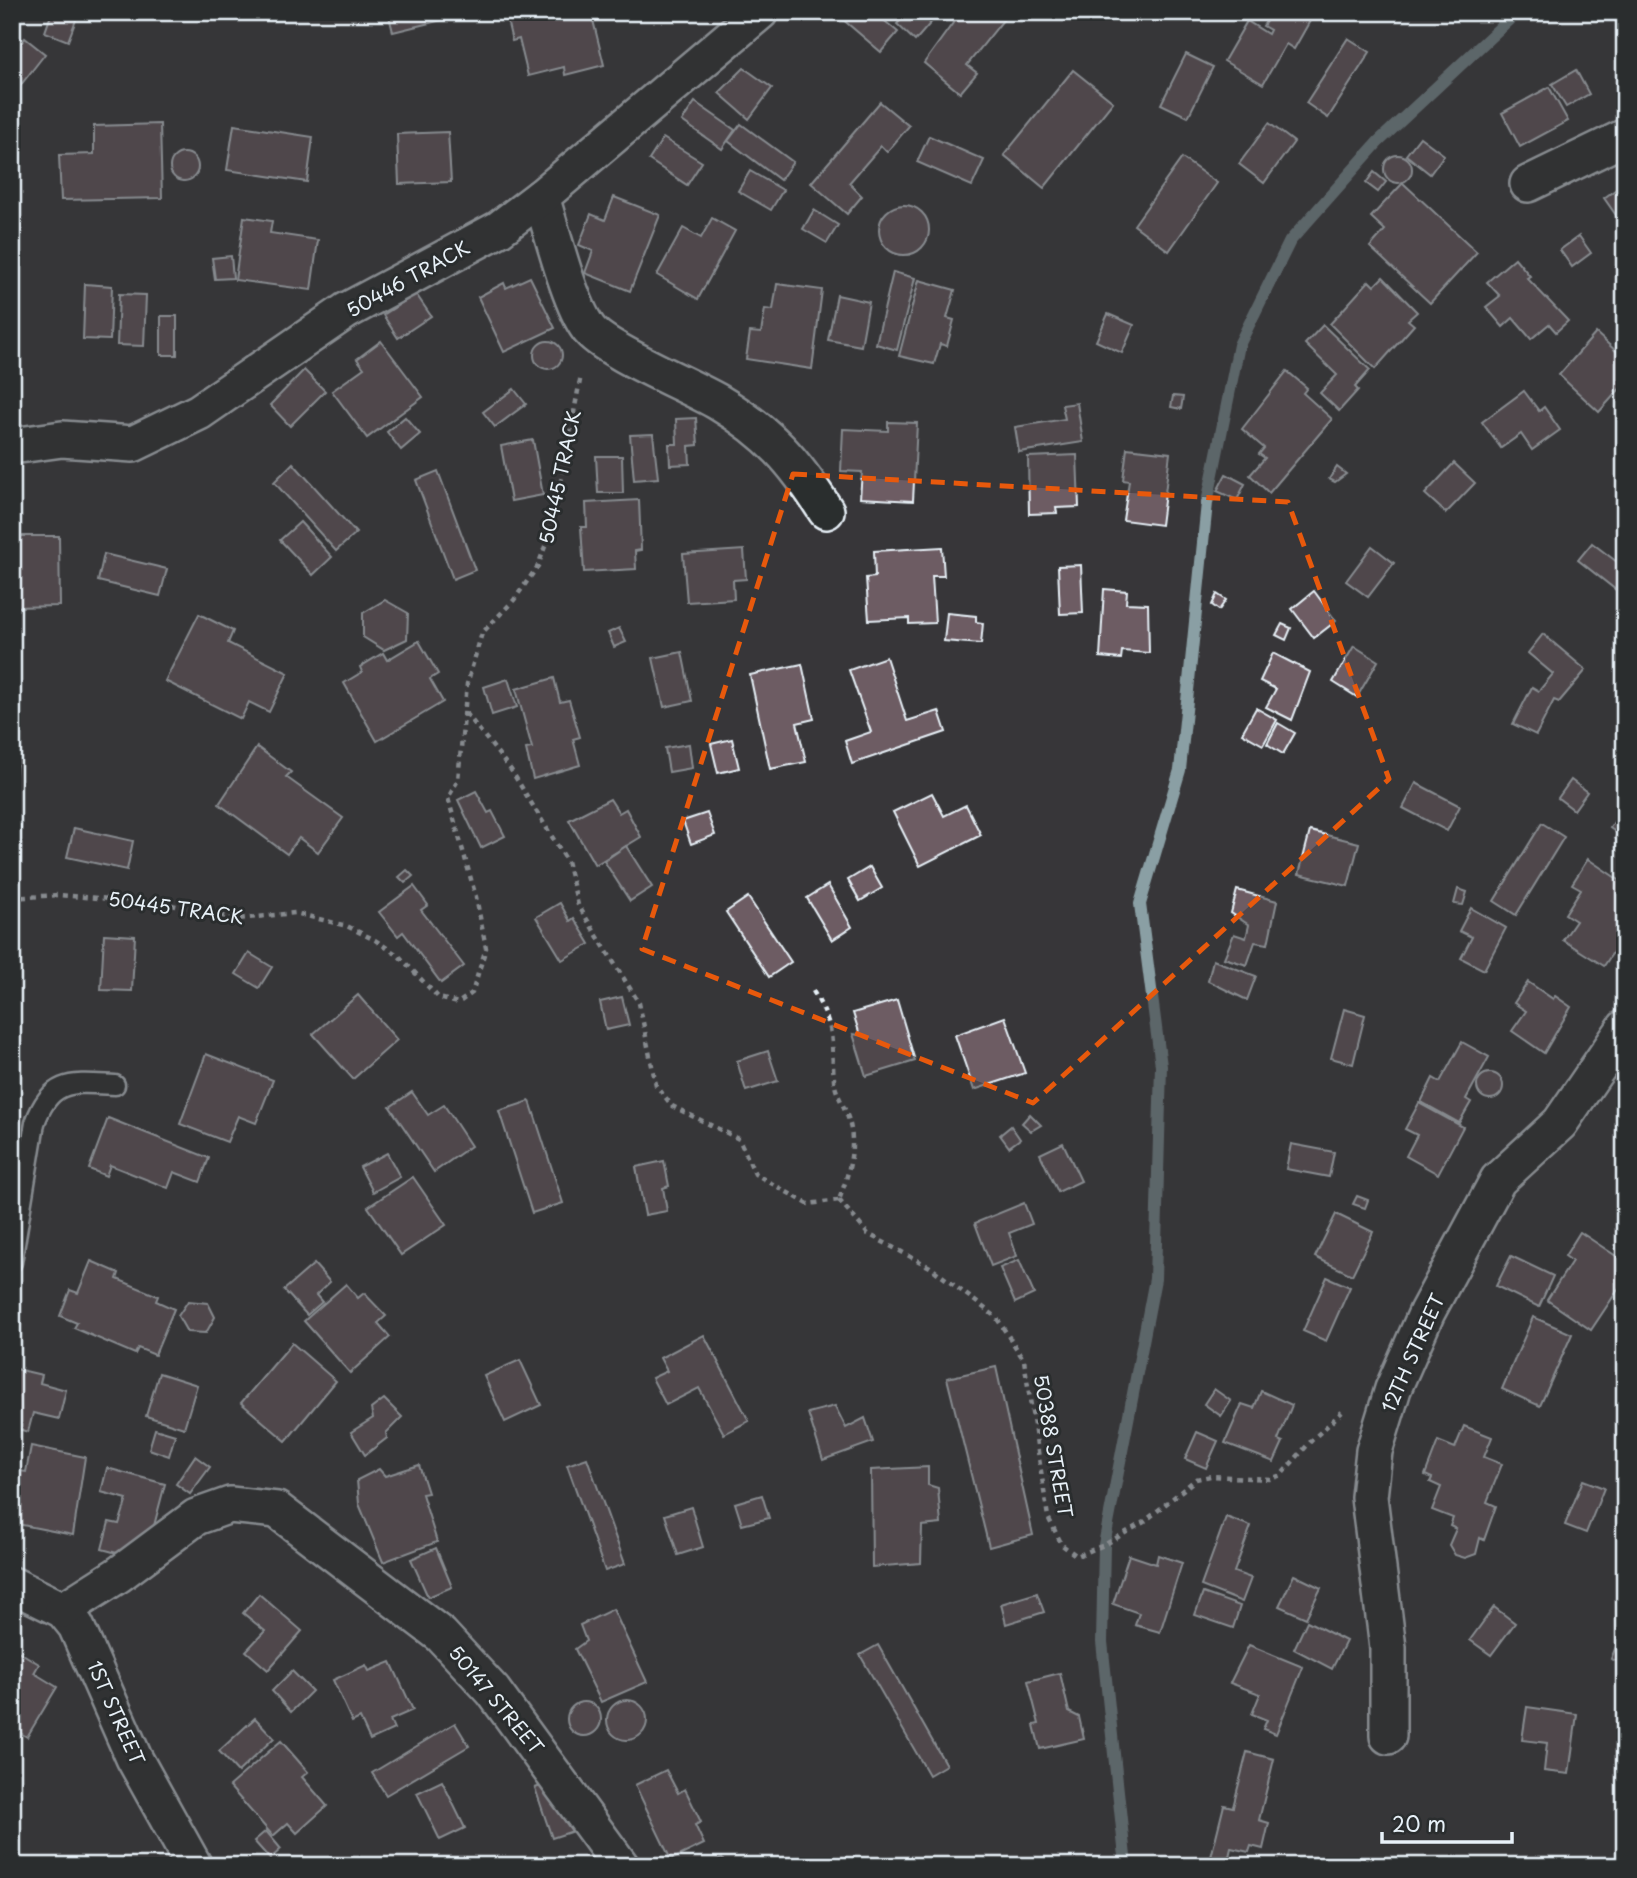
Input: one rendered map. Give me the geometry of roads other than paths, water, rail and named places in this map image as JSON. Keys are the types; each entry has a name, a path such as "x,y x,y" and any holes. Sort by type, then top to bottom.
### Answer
{"street":[{"name":"50446 TRACK","path":"12,446 62,439 133,444 234,391 346,311 499,229 541,197 760,12"},
{"path":"1528,184 1625,137"},
{"path":"541,197 589,330 612,347 718,402 767,434 799,470 826,511"},
{"name":"12TH STREET","path":"1388,1736 1388,1648 1369,1497 1374,1451 1393,1389 1427,1312 1498,1180 1560,1123 1625,1028"},
{"name":"50147 STREET","path":"62,1610 118,1575 175,1531 211,1510 230,1505 277,1510 441,1635 493,1691 621,1866"},
{"name":"1ST STREET","path":"12,1585 62,1610 76,1626 134,1758 194,1866"}],"lane":[{"path":"12,1262 35,1123 40,1108 54,1089 74,1083 115,1085"}],"waterway":[{"path":"1126,1866 1102,1642 1104,1545 1155,1279 1161,1066 1140,904 1180,770 1207,503 1239,345 1290,241 1378,142 1517,12"}]}
